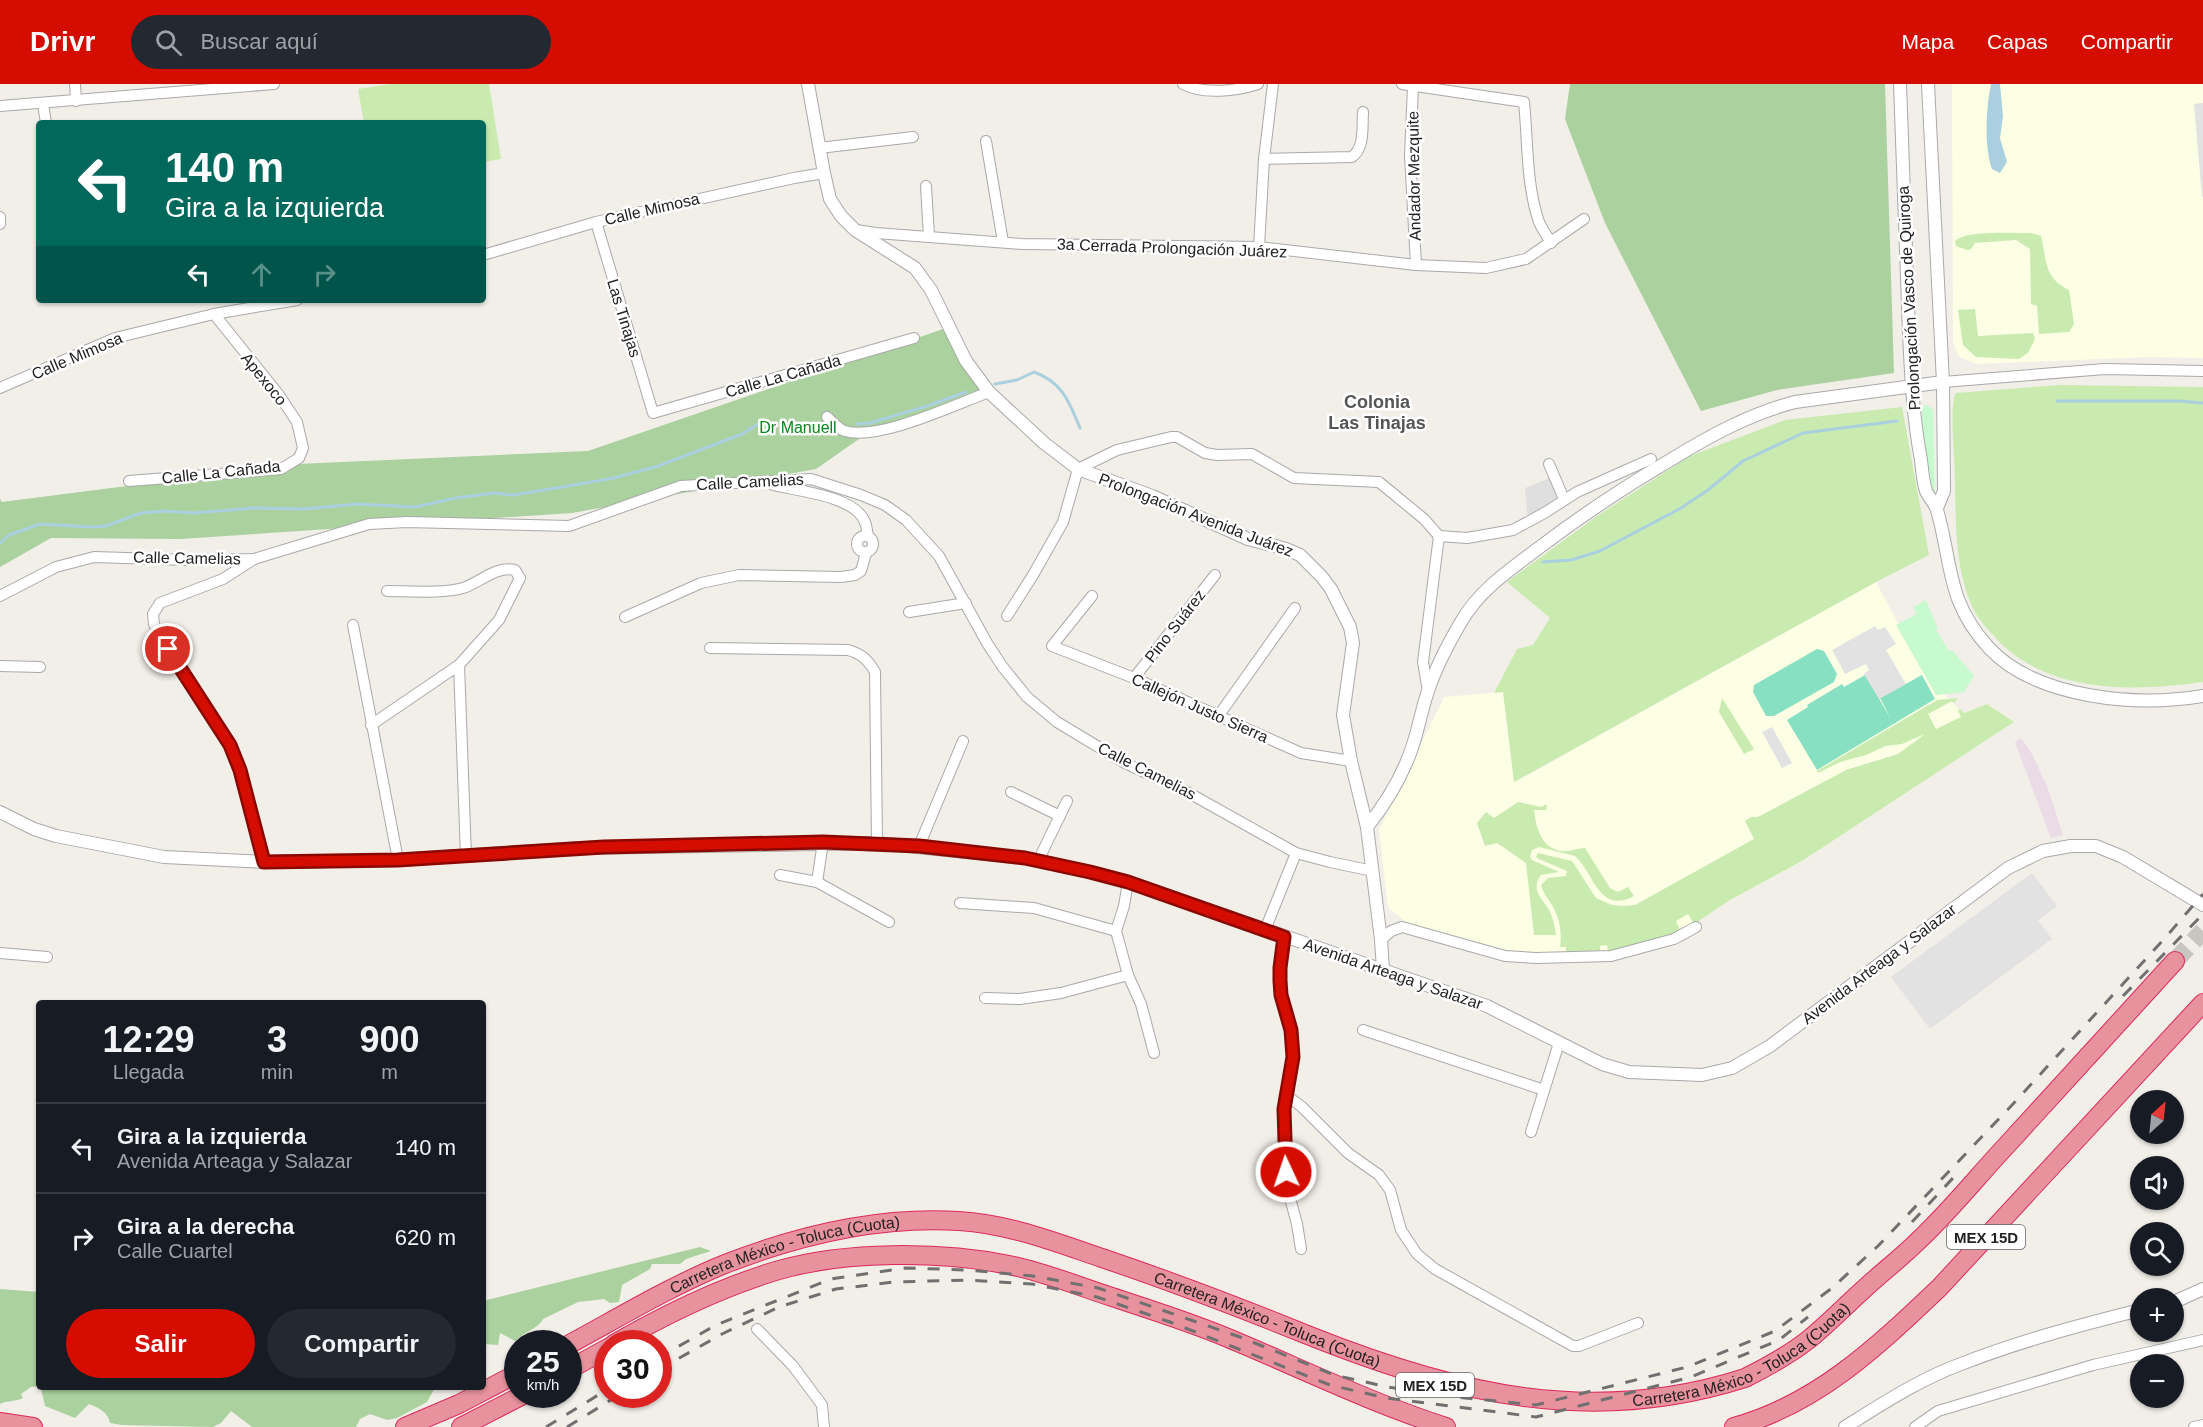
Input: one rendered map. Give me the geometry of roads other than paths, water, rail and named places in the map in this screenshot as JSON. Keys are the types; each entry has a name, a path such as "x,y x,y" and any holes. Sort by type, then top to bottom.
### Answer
{"highway":[{"name":"Carretera México - Toluca (Cuota)","path":"582,1337 722,1265 770,1249 815,1236 877,1223 956,1221 981,1223 1025,1232 1178,1283 1410,1376 1458,1392 1539,1411 1567,1415 1600,1415 1655,1408 1695,1398 1742,1380 1776,1362 1809,1339 1921,1239 2175,961"},
{"name":"MEX 15D","path":"1734,1427 1781,1410 1822,1388 1859,1361 1904,1322 1940,1287 2203,1003"},
{"name":"Carretera México - Toluca (Cuota)","path":"642,1330 727,1287 798,1266 866,1258 912,1256 974,1259 1011,1265 1171,1316 1386,1406 1446,1427"},
{"path":"486,1390 504,1380"},
{"path":"405,1427 486,1390"},
{"path":"461,1427 504,1405"},
{"path":"0,1422 33,1427"}],"street":[{"path":"75,84 76,101"},
{"path":"0,106 76,101 209,87 274,84"},
{"name":"Prolongación Avenida Juárez","path":"808,84 830,199 841,216 855,230 915,268 931,290 966,360 988,392 1044,444 1078,469 1152,496 1248,539 1300,555 1322,577 1350,627 1353,643 1343,715 1351,761 1367,827 1383,969"},
{"path":"1183,84 1194,90 1206,90 1242,89 1258,84"},
{"path":"1259,247 1264,159 1273,84"},
{"name":"Prolongación Vasco de Quiroga","path":"1899,84 1914,421 1926,491 1937,508 1951,580 1964,614 2000,658 2044,683 2080,694 2140,699 2180,700 2203,696"},
{"name":"Prolongación Vasco de Quiroga","path":"1928,84 1942,382 1944,491 1937,508"},
{"path":"1408,85 1524,102 1529,179 1538,221 1551,243"},
{"name":"Andador Mezquite","path":"1408,85 1416,265"},
{"path":"42,104 45,120"},
{"path":"1264,159 1352,158 1358,154 1361,146 1363,112"},
{"path":"819,148 913,137"},
{"path":"986,141 1002,242"},
{"name":"Calle Mimosa","path":"486,254 596,222 824,173"},
{"path":"926,186 929,236"},
{"path":"0,217 0,224"},
{"name":"3a Cerrada Prolongación Juárez","path":"855,230 1002,242 1259,247 1416,265 1486,268 1526,259 1584,219"},
{"name":"Las Tinajas","path":"596,222 653,413"},
{"name":"Calle Mimosa","path":"0,388 115,338 214,314 279,303"},
{"name":"Apexoco","path":"214,314 279,395 297,422 303,448"},
{"name":"Calle La Cañada","path":"653,413 914,338"},
{"path":"1367,827 1381,810 1408,761 1428,691 1439,662 1462,619 1480,595 1580,517 1649,472 1742,420 1795,402 1942,382 2105,369 2203,371"},
{"path":"827,417 844,431 868,432 894,428 988,392"},
{"path":"1007,616 1034,575 1063,522 1078,469 1117,450 1177,437 1205,453 1252,454 1294,478 1379,482 1424,519 1439,536 1467,538 1513,530 1602,479 1651,459"},
{"name":"Calle La Cañada","path":"129,481 281,469 299,458 303,448"},
{"path":"1549,464 1564,500"},
{"name":"Calle Camelias","path":"0,596 56,567 94,557 188,560 254,559 369,524 407,522 569,526 681,486 811,479 885,505 906,520 939,556 1002,666 1027,697 1057,722 1125,763 1188,793 1296,853 1373,871"},
{"path":"625,617 701,584 739,574 841,577 855,575 861,571 866,553 874,545 868,536 865,521 855,509 841,501 760,482"},
{"path":"1428,691 1423,662 1439,536"},
{"path":"254,559 223,579 160,603 153,614 159,636 230,745 240,770 264,862"},
{"path":"371,725 459,665 499,620 520,578 515,570 506,569 463,588 387,591"},
{"name":"Pino Suárez","path":"1134,678 1215,575"},
{"name":"Callejón Justo Sierra","path":"1092,596 1052,646 1134,678 1301,753 1351,761"},
{"path":"909,612 966,603"},
{"path":"1219,715 1295,608"},
{"path":"353,626 398,860"},
{"path":"711,648 848,650 860,653 869,662 875,672 878,843"},
{"path":"459,665 466,856"},
{"path":"0,666 40,667"},
{"path":"919,846 963,741"},
{"path":"1011,792 1060,816"},
{"path":"1038,861 1067,801"},
{"name":"Avenida Arteaga y Salazar","path":"0,812 34,829 56,836 164,857 264,862 398,860 582,848 823,842 919,846 1038,861 1128,882 1487,1006 1602,1064 1629,1072 1702,1075 1732,1068 1770,1046 2008,868 2043,851 2071,846 2096,846 2123,856 2203,905"},
{"path":"817,882 823,842"},
{"path":"1265,930 1296,853"},
{"path":"780,875 817,882 889,922"},
{"path":"1128,882 1124,906 1116,931 1128,975 1141,1004 1154,1053"},
{"path":"960,903 1034,908 1116,931"},
{"path":"1381,940 1391,931 1402,927 1505,957 1590,957 1611,956 1674,939 1696,927"},
{"path":"1284,937 1280,977 1281,995 1291,1030 1293,1057 1284,1109 1284,1156 1287,1187 1301,1249"},
{"path":"0,953 48,957"},
{"path":"985,998 1020,999 1061,993 1128,975"},
{"path":"1363,1030 1544,1090"},
{"path":"1531,1132 1559,1043"},
{"path":"1286,1095 1302,1107 1348,1153 1379,1175 1390,1190 1401,1230 1417,1254 1435,1269 1573,1346 1579,1346 1638,1323"},
{"path":"2184,1298 2203,1289"},
{"path":"1845,1427 1900,1393 1959,1364 2062,1329 2130,1312"},
{"path":"757,1329 793,1366 822,1405 824,1427"},
{"path":"1915,1427 1938,1411 2093,1365 2203,1340"},
{"path":"2194,1427 2203,1425"}],"water":[{"path":"1991,84 2000,84 2003,116 2000,138 2007,162 2000,173 1992,169 1989,160 1987,115"}],"waterway":[{"path":"995,384 1017,380 1034,372 1044,376 1063,394 1080,428"},
{"path":"857,424 870,423 966,392"},
{"path":"2057,401 2203,403"},
{"path":"1543,562 1571,560 1600,551 1681,508 1708,490 1743,461 1803,433 1897,421"},
{"path":"0,543 9,535 40,524 106,526 141,513 165,511 193,513 254,508 304,509 357,504 415,507 494,493 513,495 614,478 658,466 742,434 758,424"}],"tunnel":[{"path":"2175,961 2203,931"}],"railway":[{"path":"672,1350 716,1325 831,1279 905,1268 967,1270 1033,1276 1098,1288 1240,1337 1334,1375 1388,1387 1456,1397 1536,1405 1687,1367 1775,1331 1832,1288 1878,1246 2013,1104 2203,894"},
{"path":"2123,996 2203,914"},
{"path":"1912,1222 1953,1178"},
{"path":"672,1362 722,1334 779,1307 836,1289 894,1282 968,1280 1032,1284 1097,1297 1170,1322 1330,1385 1386,1398 1536,1417 1691,1377 1779,1340 1808,1317"},
{"path":"546,1427 594,1398"},
{"path":"567,1427 598,1408"}],"district":[{"name":"Colonia Las Tinajas","path":"1377,412"}],"park label":[{"name":"Dr Manuell","path":"798,427"}]}
